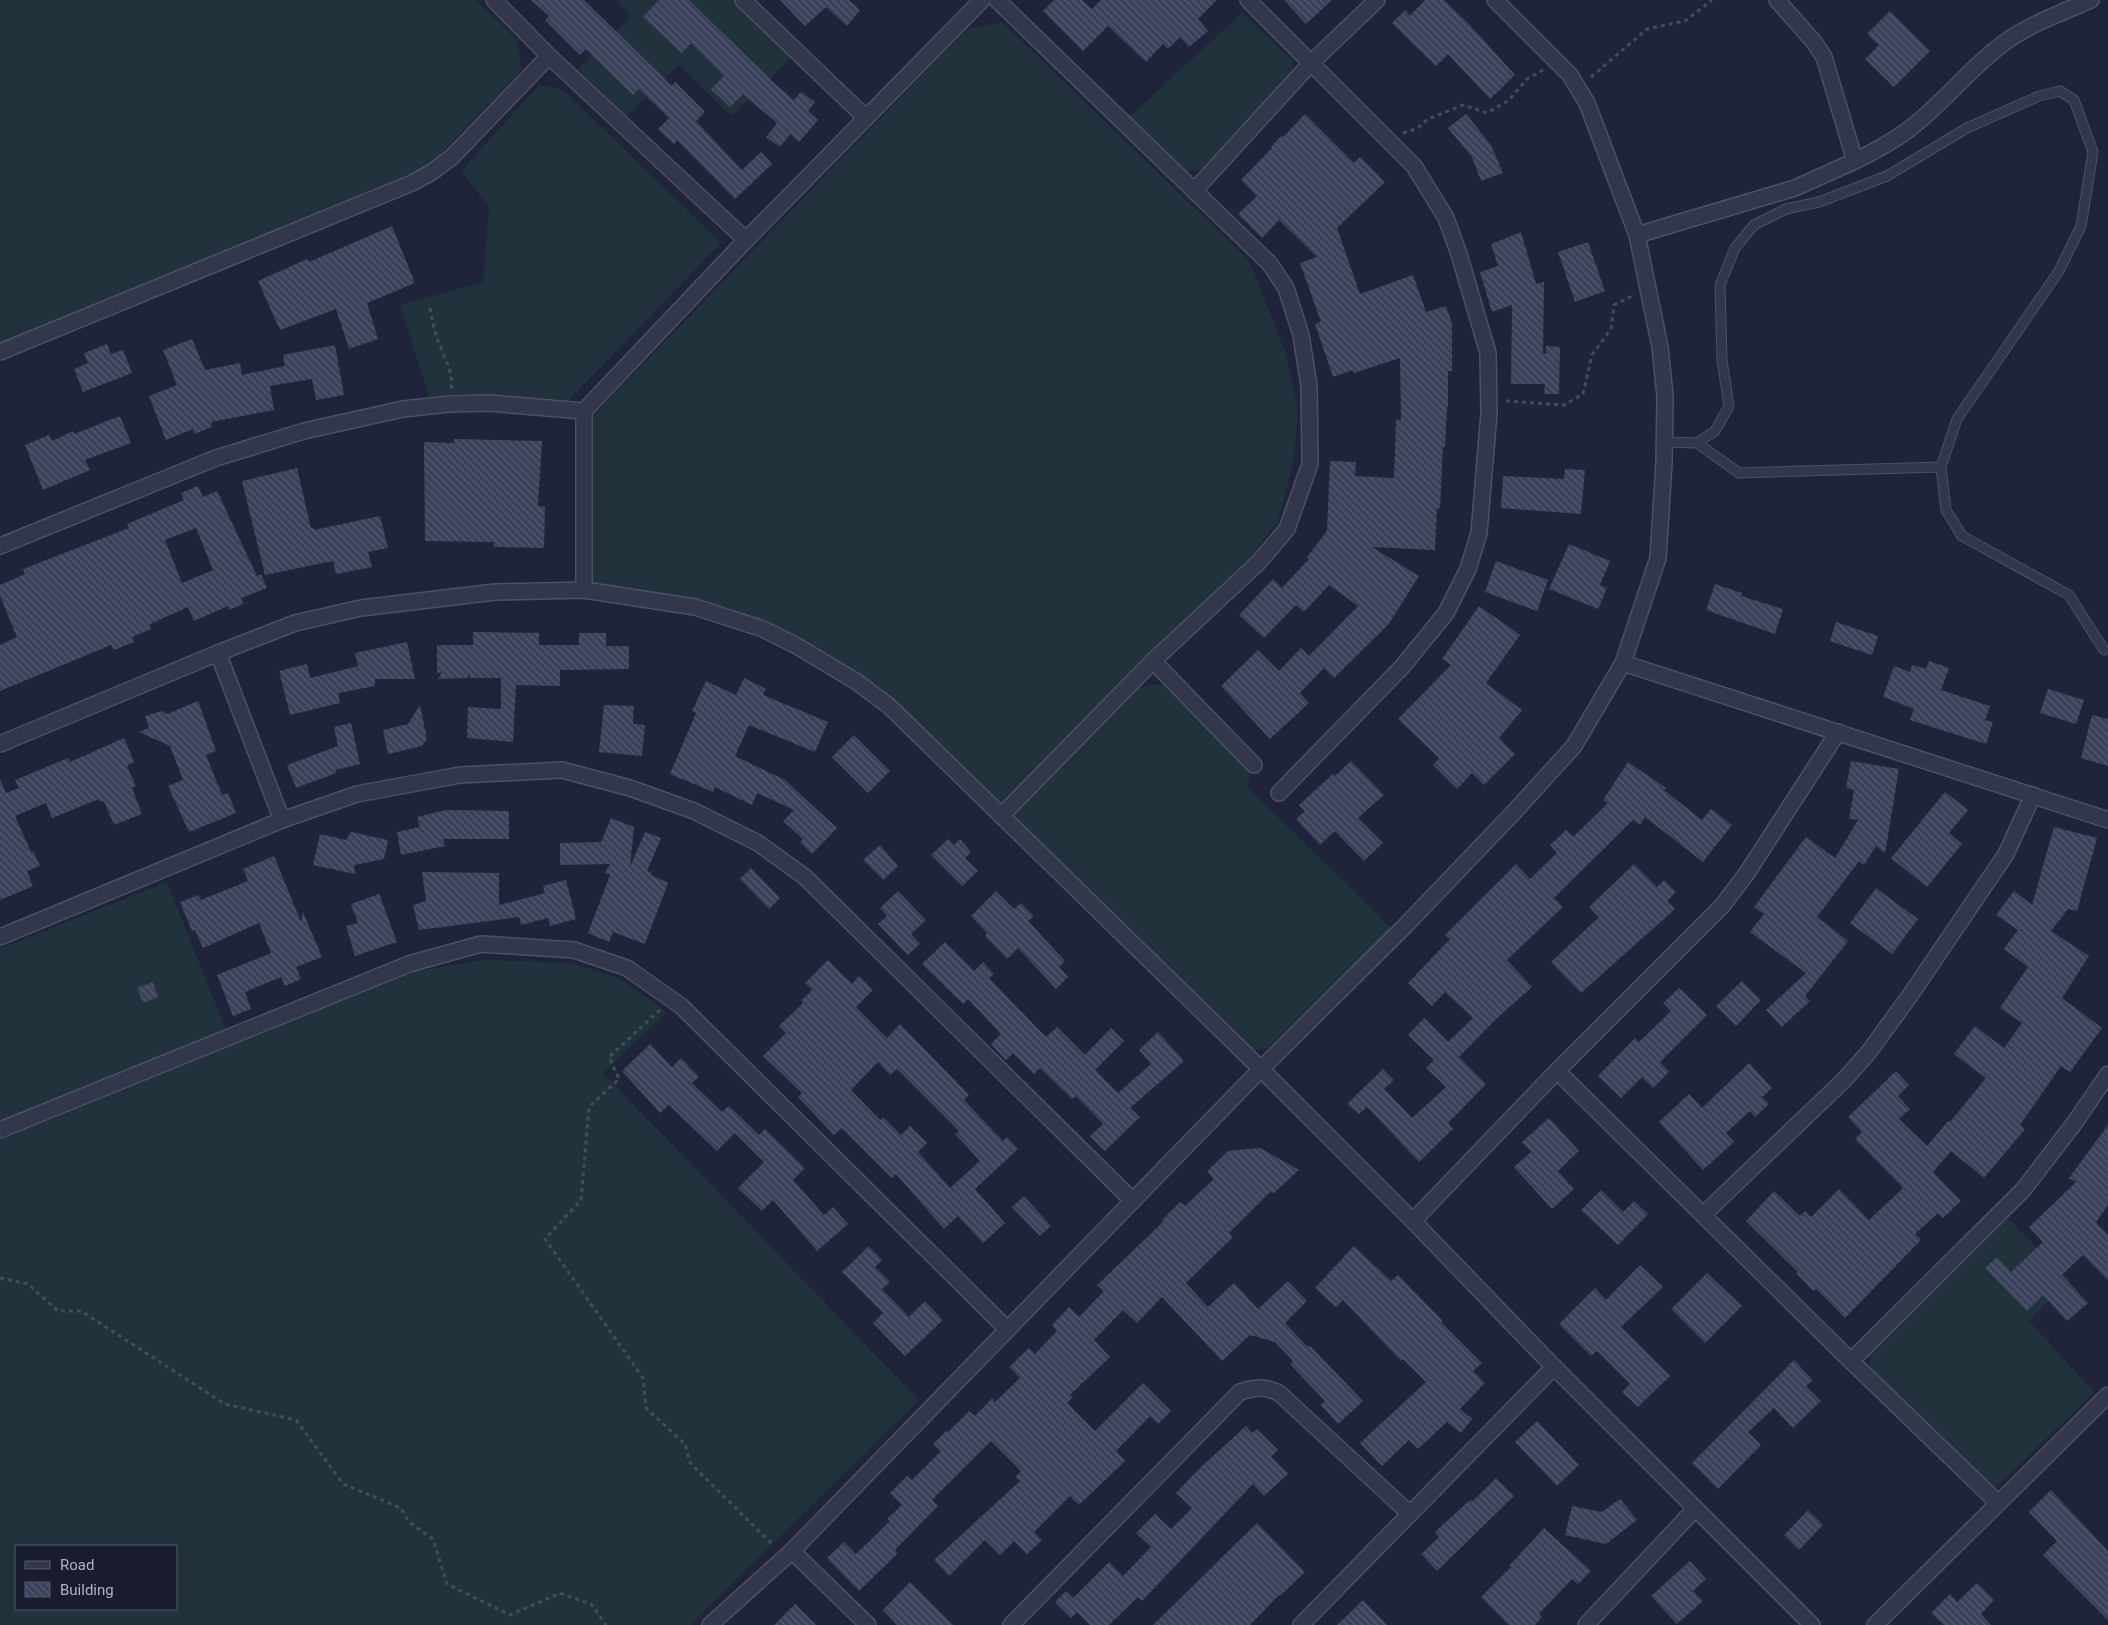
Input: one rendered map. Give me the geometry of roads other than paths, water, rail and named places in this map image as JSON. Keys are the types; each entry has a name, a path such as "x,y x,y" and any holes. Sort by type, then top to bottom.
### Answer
{"street":[{"path":"494,0 549,56 746,240"},
{"path":"743,0 866,118"},
{"path":"584,590 584,411 746,240 982,0"},
{"path":"997,0 1270,264 1286,288 1302,335 1309,386 1310,464 1287,529 1258,563 1153,661 1001,816"},
{"path":"1248,0 1414,166 1446,218 1459,254 1488,353 1489,413 1478,534 1468,569 1446,613 1402,667 1279,793"},
{"path":"1194,191 1311,63 1378,0"},
{"path":"710,1625 788,1554 1007,1328 1134,1201 1261,1068 1405,926 1574,746 1623,663 1658,558 1665,396 1660,347 1637,235 1587,102 1570,75 1495,0"},
{"path":"1777,0 1814,42 1824,57 1855,161"},
{"path":"1637,235 1795,188 1877,150 1909,130 1985,58 2007,41 2024,30 2091,0"},
{"path":"0,352 412,183 432,172 452,156 549,56"},
{"path":"0,546 216,458 313,429 403,409 449,404 489,403 584,411"},
{"path":"0,744 295,623 361,608 495,592 584,590 695,607 763,629 798,646 856,682 888,706 1261,1068 1554,1367 1812,1625"},
{"path":"218,654 282,820"},
{"path":"1153,661 1254,764"},
{"path":"1623,663 2108,820"},
{"path":"1413,1221 1557,1071 1722,906 1747,873 1838,732"},
{"path":"0,937 282,820 357,794 460,775 562,770 630,788 694,811 758,843 805,877 1134,1201"},
{"path":"1704,1215 1844,1080 1868,1053 1909,997 2006,854 2033,795"},
{"path":"0,1130 409,964 481,944 574,950 627,968 681,1006 1007,1328"},
{"path":"1557,1071 1998,1503"},
{"path":"1851,1361 2022,1190 2073,1125 2108,1074"},
{"path":"1301,1625 1554,1367"},
{"path":"1011,1625 1240,1392 1252,1388 1268,1387 1279,1393 1410,1514"},
{"path":"1874,1625 2108,1395"},
{"path":"1586,1625 1695,1509"},
{"path":"788,1554 868,1625"}],"lane":[{"path":"1697,443 1715,431 1729,406 1722,360 1720,285 1735,248 1754,225 1786,208 1819,202 1887,176 1967,128 2039,96 2060,91 2074,100 2094,152 2081,226 2059,270 1957,419 1940,467 1946,510 1962,536 2069,595 2104,650"},
{"path":"1664,442 1697,443 1739,473 1940,467"}]}
